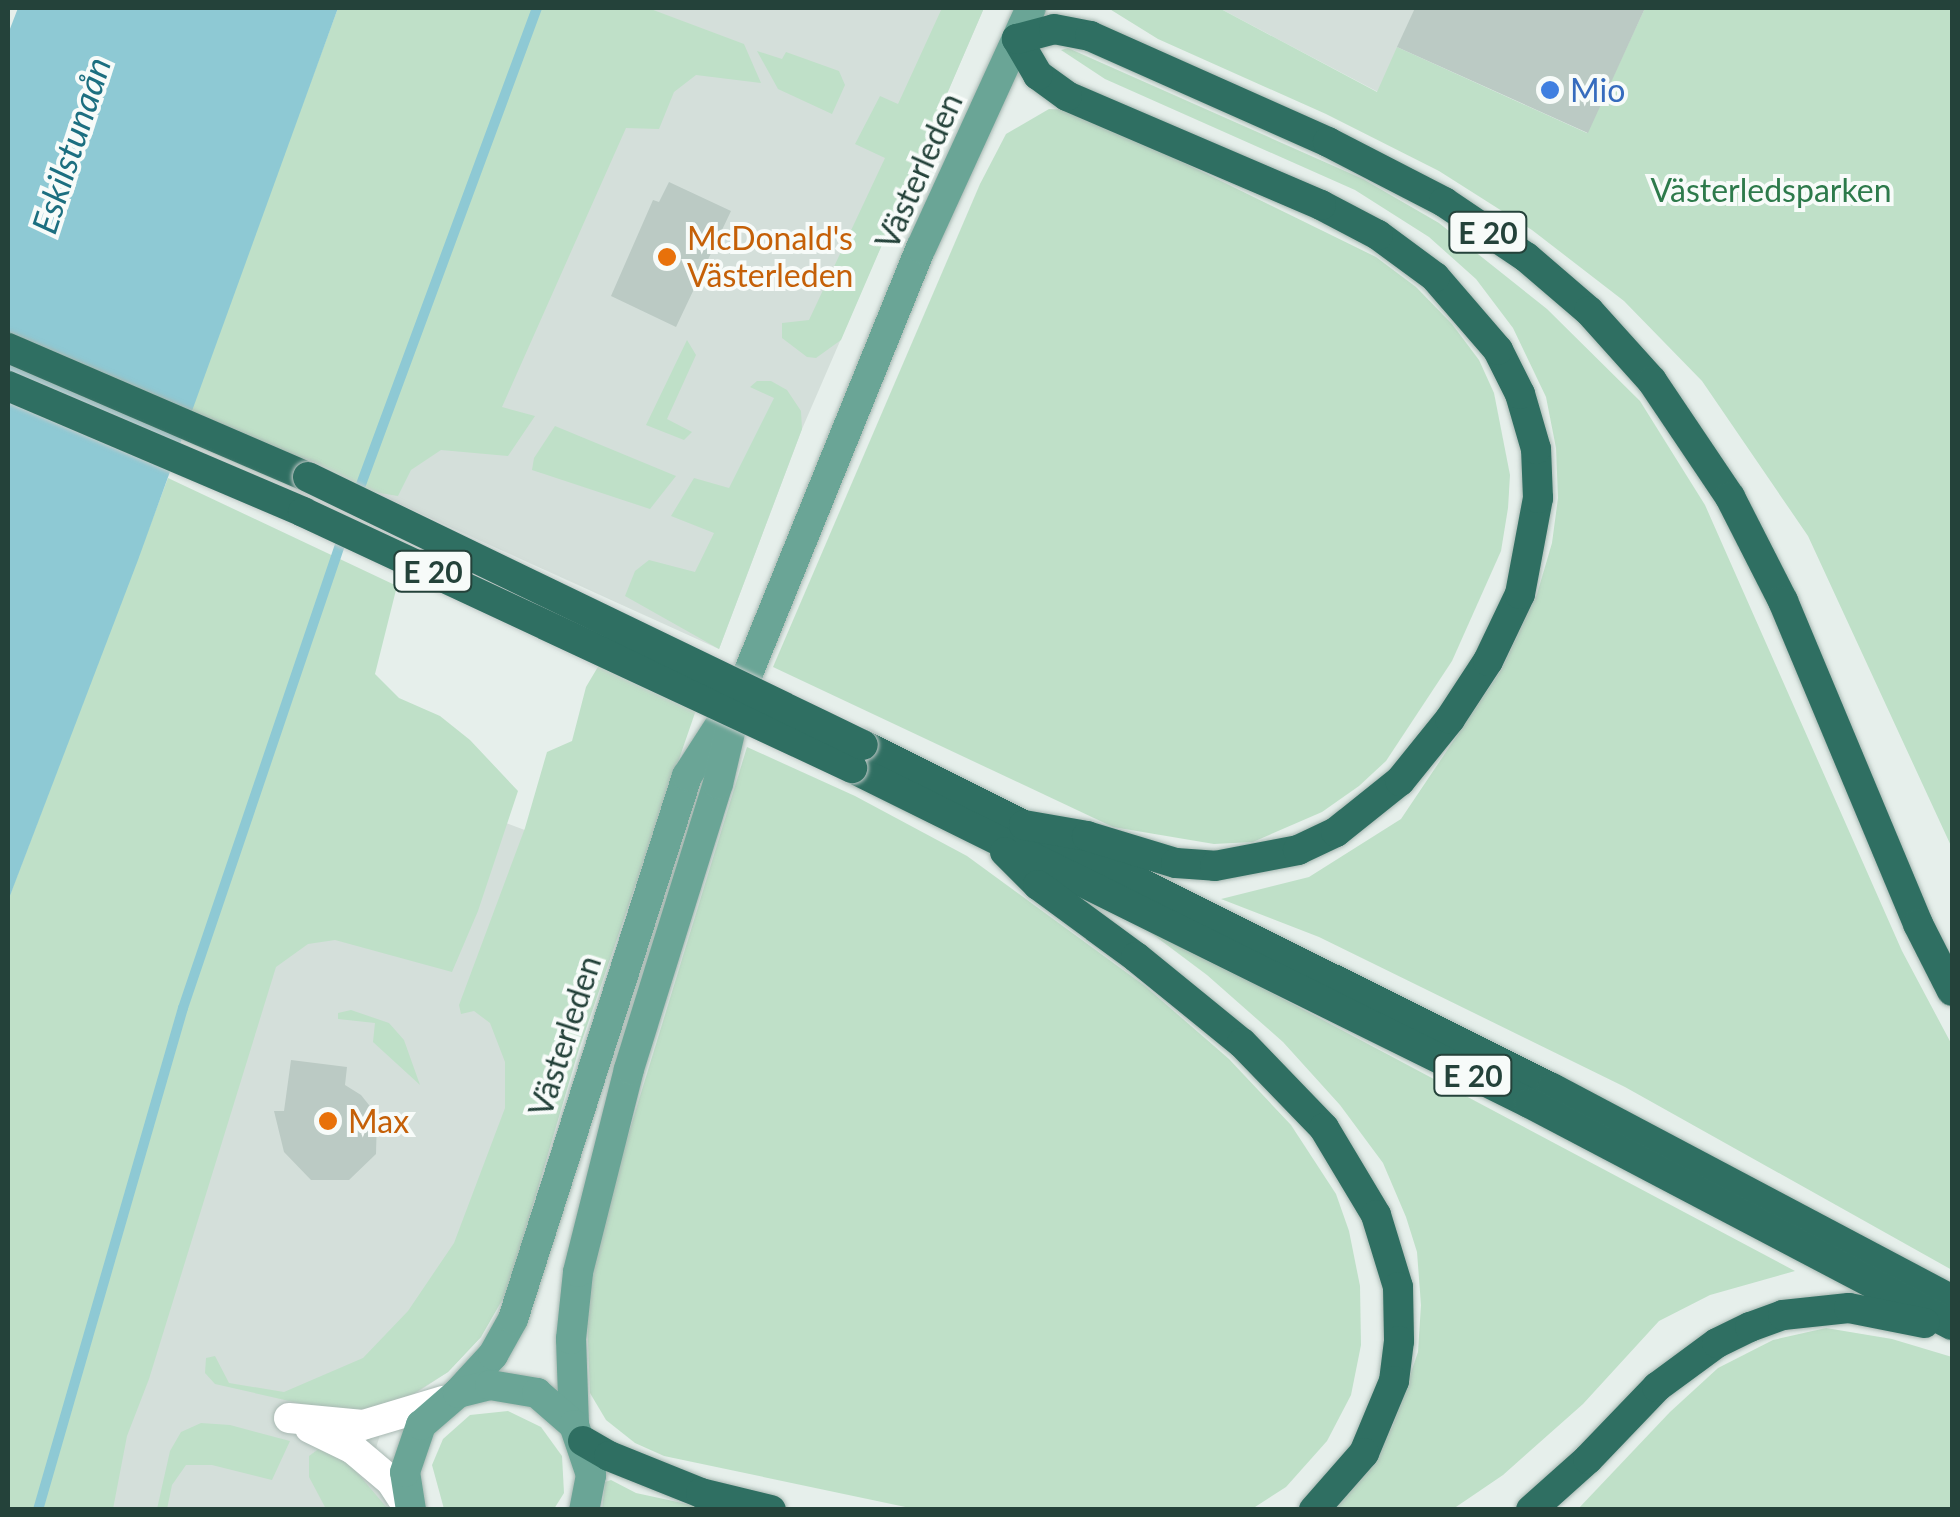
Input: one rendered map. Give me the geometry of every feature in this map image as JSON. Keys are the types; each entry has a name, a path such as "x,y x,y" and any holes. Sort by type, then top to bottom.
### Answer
{"highway":[{"name":"E 20","path":"1024,825 1087,836 1176,863 1215,866 1284,854 1336,832 1400,782 1450,720 1488,661 1520,594 1538,498 1536,449 1520,394 1498,350 1468,310 1435,277 1378,236 1322,205 1067,96 1038,75 1017,39 1054,29 1090,36 1328,142 1444,202 1526,257 1590,311 1652,381 1730,496 1783,601 1918,924 1952,991"},
{"name":"E 20","path":"8,348 308,477 858,756 989,836 1545,1111 1952,1328"},
{"name":"E 20","path":"8,386 1024,825 1552,1088 1952,1300"},
{"name":"E 20","path":"989,836 1038,886 1242,1043 1324,1128 1376,1215 1398,1288 1400,1340 1394,1380 1364,1453 1314,1510"},
{"name":"E 20","path":"1531,1510 1588,1459 1656,1387 1717,1342 1750,1327 1783,1316 1849,1308 1952,1328"},
{"path":"579,1433 609,1456 702,1493 771,1510"}],"main road":[{"name":"Västerleden","path":"584,1510 591,1474 579,1433 571,1339 578,1272 629,1069 718,784 738,698 907,281 1031,8"},
{"name":"Västerleden","path":"410,1510 407,1456 421,1425 493,1355 513,1319 686,776 738,698"},
{"path":"451,1397 490,1384 520,1387 550,1401 579,1433"}],"street":[{"path":"410,1510 391,1481 353,1449 290,1418 363,1425 451,1397"}],"shaded area":[{"path":"577,8 984,8 802,429 719,649 373,492"},
{"name":"Mio","path":"1219,8 1645,8 1588,133 1398,47 1378,92"},
{"path":"506,823 637,872 481,1337 448,1372 387,1412 376,1448 388,1509 95,1510 240,929"}],"green space":[{"path":"338,8 648,8 744,44 761,83 696,75 674,92 659,129 626,128 502,407 535,416 508,456 441,450 411,470 398,496 373,492 189,411"},
{"path":"942,8 984,8 841,340 816,358 807,357 782,338 782,323 809,320 885,158 855,144 880,96 898,104"},
{"name":"Västerledsparken","path":"1108,8 1219,8 1377,92 1397,47 1587,133 1645,8 1952,8 1952,848 1808,536 1702,381 1624,301 1532,230 1439,171 1326,114 1158,39"},
{"path":"1068,48 1363,179 1439,223 1547,309 1640,401 1705,505 1902,951 1952,1045 1952,1270 1625,1087 1319,937 1221,899 1309,877 1401,819 1501,670 1537,594 1552,543 1558,498 1556,448 1546,397 1513,328 1476,279 1429,237 1355,190 1105,79 1061,50"},
{"path":"757,51 782,59 786,52 839,71 845,85 832,114 778,89"},
{"path":"1049,109 1076,110 1376,257 1416,287 1452,324 1479,360 1494,393 1510,475 1508,508 1501,551 1452,661 1386,761 1359,786 1322,812 1253,842 1214,844 1113,827 773,667 980,184 1006,134"},
{"path":"687,340 696,355 667,419 692,432 684,440 646,425"},
{"path":"757,381 771,381 787,390 801,411 802,429 719,649 625,596 635,571 649,560 695,572 714,533 671,516 694,478 729,488 774,398 750,387"},
{"path":"555,426 676,476 650,509 532,470 534,458"},
{"path":"168,478 397,586 375,674 399,698 440,716 470,740 518,791 478,911 452,972 335,940 308,944 276,967 149,1379 127,1436 113,1509 8,1509 8,900"},
{"path":"599,665 696,710 578,1052 508,1290 481,1337 448,1372 397,1404 358,1411 329,1410 215,1384 205,1373 206,1358 215,1356 229,1383 284,1392 363,1358 408,1311 454,1243 505,1108 505,1062 490,1023 474,1011 461,1014 459,1005 525,828 547,752 572,741 586,687"},
{"path":"747,747 855,796 967,856 1145,986 1229,1059 1291,1125 1336,1194 1349,1231 1360,1286 1361,1345 1351,1395 1327,1441 1286,1487 1252,1509 915,1509 664,1456 635,1443 606,1420 590,1393 586,1289 599,1230"},
{"path":"1131,918 1795,1271 1710,1295 1659,1321 1583,1404 1503,1475 1453,1509 1332,1509 1377,1455 1393,1425 1418,1352 1421,1305 1417,1252 1406,1217 1383,1163 1340,1105 1283,1042 1207,975"},
{"path":"351,1010 389,1023 404,1040 420,1085 373,1042 375,1023 338,1019 338,1013"},
{"path":"1826,1328 1892,1339 1952,1357 1952,1509 1578,1509 1670,1412 1718,1368 1773,1340"},
{"path":"508,1411 541,1427 562,1456 564,1493 554,1509 444,1509 432,1465 443,1439 470,1415"},
{"path":"201,1423 230,1425 290,1441 272,1480 212,1465 186,1465 172,1485 167,1509 157,1509 170,1451 181,1432"},
{"path":"320,1448 348,1462 388,1509 326,1509 309,1477 309,1456"},
{"path":"611,1480 636,1493 710,1509 602,1509 605,1482"}],"water":[{"name":"Eskilstunaån","path":"18,8 338,8 138,560 8,901 8,34"}],"building":[{"name":"Mio","path":"1415,8 1645,8 1588,133 1397,47"},
{"name":"McDonald's Västerleden","path":"669,182 731,211 676,327 611,296 653,200 659,202"},
{"name":"Max","path":"291,1060 347,1067 345,1085 361,1095 377,1115 376,1154 349,1180 311,1180 284,1152 274,1111 284,1111"}],"waterway":[{"path":"356,498 537,8"},
{"path":"38,1510 183,1008 344,533"}],"place":[{"name":"Mio","path":"1550,90"},
{"name":"McDonald's Västerleden","path":"667,257"},
{"name":"Max","path":"328,1121"}]}
